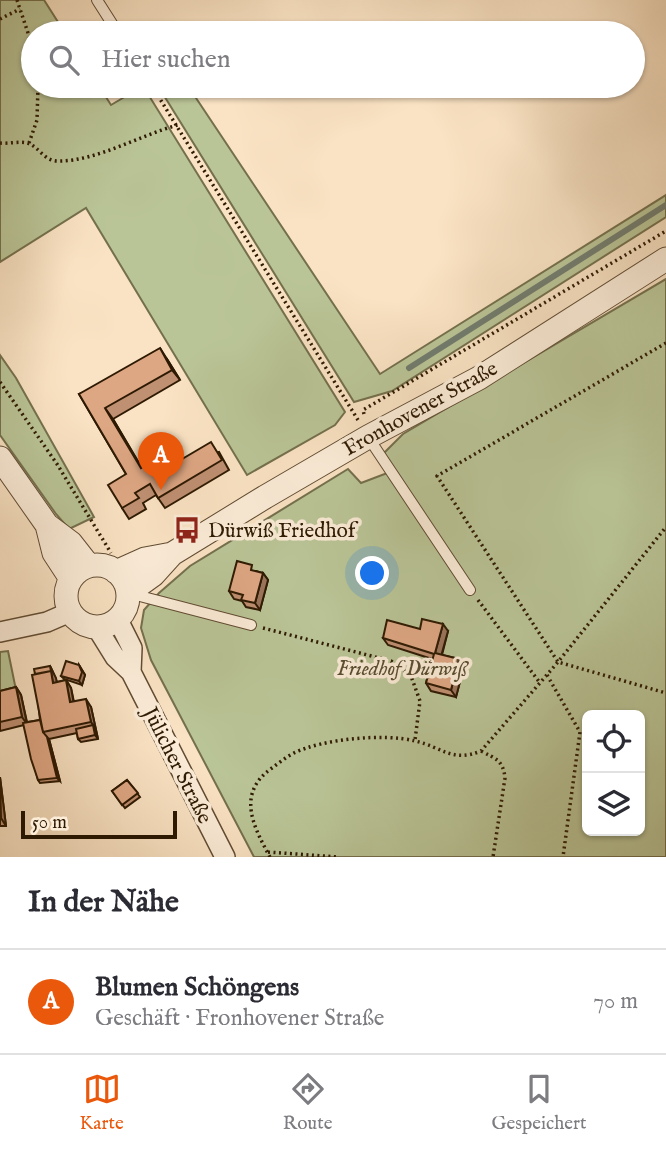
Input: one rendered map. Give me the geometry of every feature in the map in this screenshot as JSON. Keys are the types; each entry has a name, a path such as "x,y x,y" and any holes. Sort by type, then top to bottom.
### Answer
{"street":[{"name":"Fronhovener Straße","path":"128,593 153,575 172,554 368,437 479,378 666,258"},
{"path":"0,458 47,525 71,543 80,573"},
{"name":"Fronhovener Straße","path":"114,563 172,554"},
{"path":"114,563 125,581 128,593 126,608 107,624 86,626 70,612 66,590 80,573 114,563"},
{"path":"0,632 47,622 70,612"},
{"name":"Jülicher Straße","path":"107,624 132,648 131,672 225,857"}],"lane":[{"path":"97,0 110,21"},
{"path":"368,437 470,590"},
{"path":"128,593 251,625"}],"path":[{"path":"17,0 24,21"},
{"path":"0,19 20,9"},
{"path":"29,143 37,120 38,98"},
{"path":"160,98 368,437"},
{"path":"0,143 29,143 52,161 61,162 99,153 154,131 178,125"},
{"path":"368,437 363,410 666,231"},
{"path":"666,343 437,476 558,662 666,693"},
{"path":"0,382 57,464 114,563"},
{"path":"338,857 269,855 257,833 251,804 251,791 261,776 294,752 326,743 380,738 415,741 447,754 468,756 481,751 558,662 666,527"},
{"path":"470,590 540,682"},
{"path":"251,625 391,662 411,676 420,701 415,741"},
{"path":"547,675 580,732 563,857"},
{"path":"481,751 497,760 503,767 505,778 493,857"}],"green space":[{"path":"0,0 44,0 57,21 21,21 21,98 107,98 111,105 123,98 150,98 345,412 335,425 247,475 86,208 0,262"},
{"path":"165,98 196,98 380,374 666,195 666,217 392,391 354,402"},
{"name":"Friedhof Dürwiß","path":"666,279 666,857 254,857 151,660 141,628 144,610 190,566 348,469 361,483 390,472 380,457 403,434"},
{"path":"0,355 16,378 94,517 69,529 0,435"},
{"path":"8,651 16,690 0,693 0,652"}],"building":[{"path":"160,348 172,370 105,408 141,468 169,451 177,462 211,442 222,460 158,498 150,484 135,493 139,498 122,508 108,485 126,474 79,394"},
{"path":"237,561 252,565 251,570 263,573 255,603 241,600 243,595 229,591"},
{"path":"422,619 443,624 435,653 459,659 451,690 426,683 434,654 383,638 387,620 420,629"},
{"path":"66,661 79,665 82,672 79,681 61,676"},
{"path":"50,666 51,671 35,674 34,669"},
{"path":"51,671 53,683 66,680 70,702 86,699 91,722 43,732 32,675"},
{"path":"16,687 22,717 0,722 0,691"},
{"path":"40,720 57,778 38,780 31,759 23,723"},
{"path":"93,725 95,735 78,739 76,729"},
{"path":"127,780 138,793 122,805 112,791"}],"waterway":[{"path":"409,368 666,205"}],"place":[{"name":"Blumen Schöngens","path":"161,490"},
{"name":"Dürwiß Friedhof","path":"187,530"}]}
